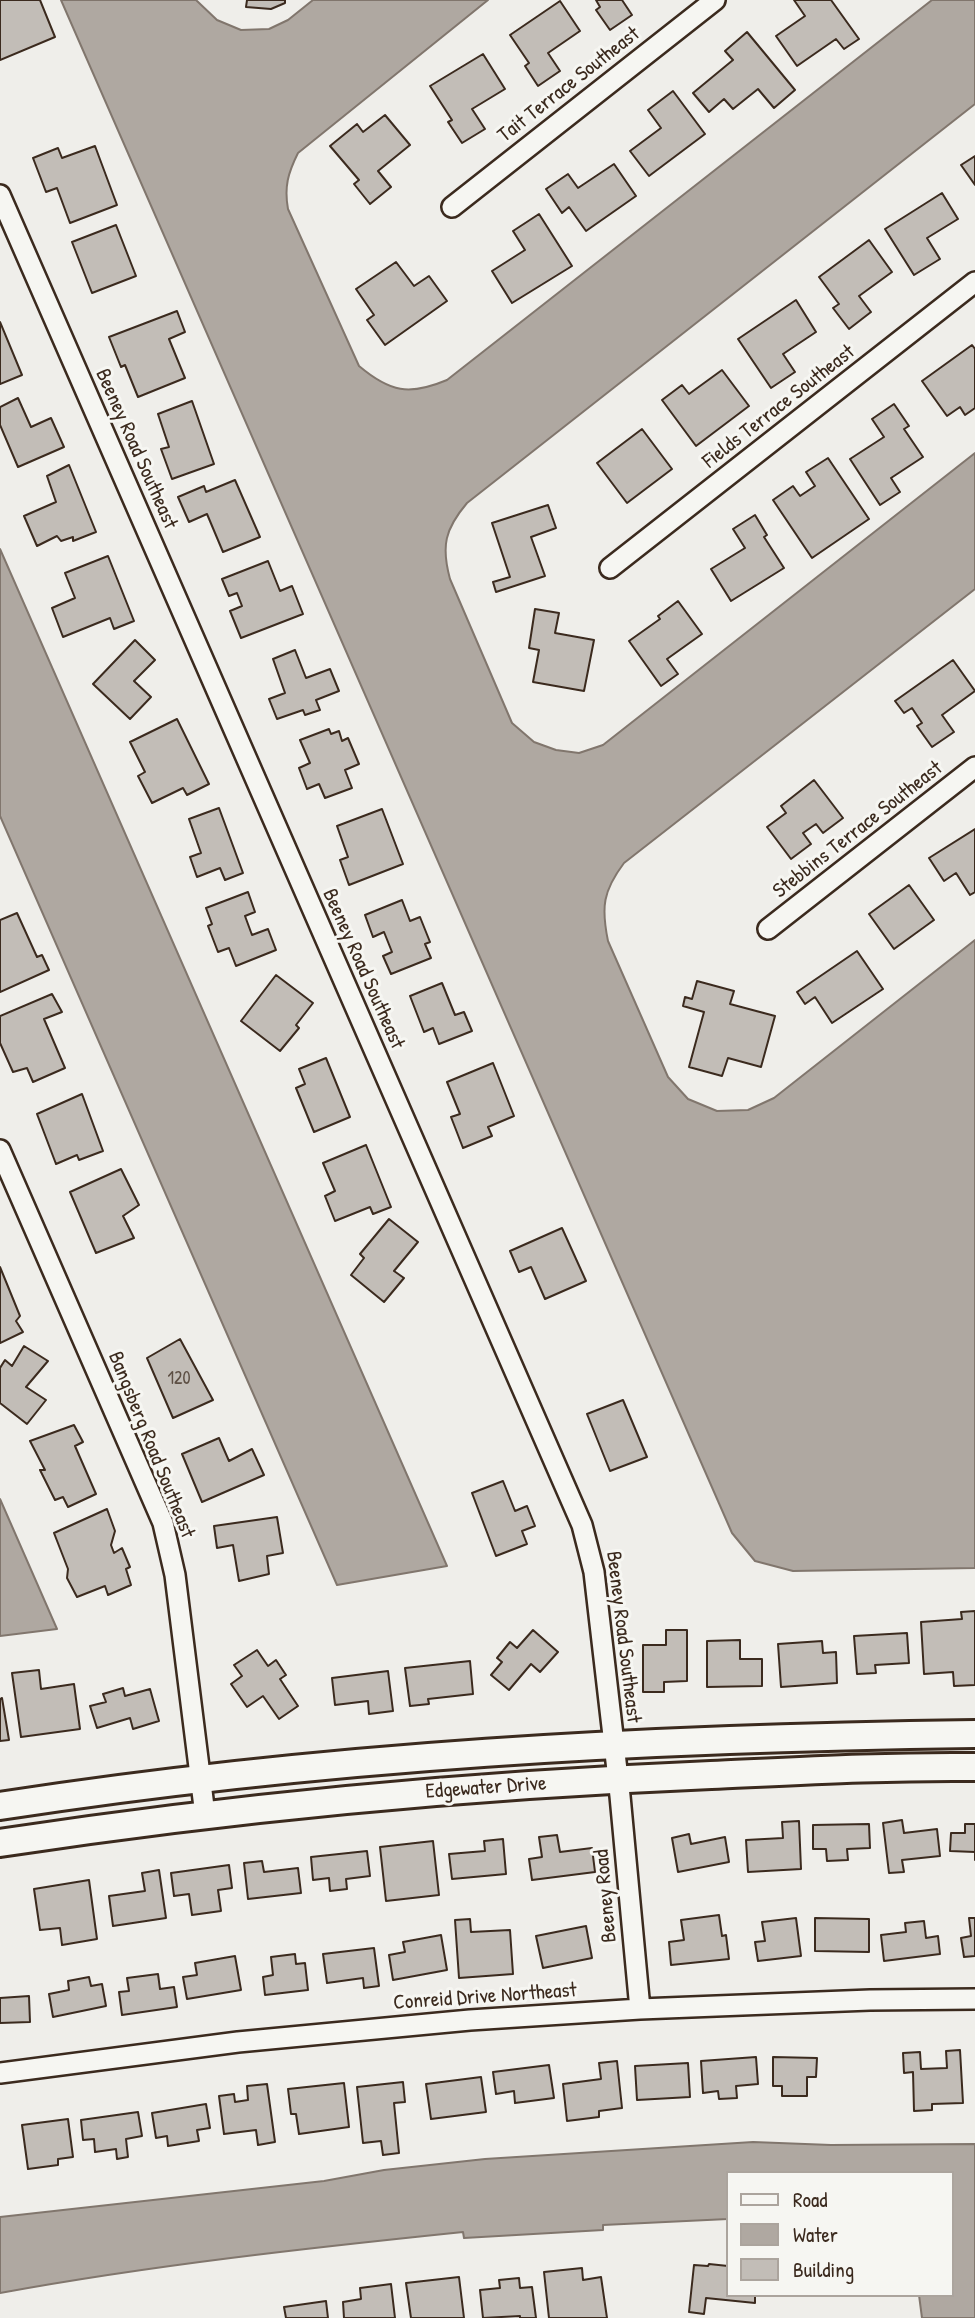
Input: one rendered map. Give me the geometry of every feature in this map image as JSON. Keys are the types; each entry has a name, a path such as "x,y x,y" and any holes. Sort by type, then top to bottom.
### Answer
{"street":[{"name":"Tait Terrace Southeast","path":"452,207 715,0"},
{"name":"Beeney Road Southeast","path":"0,195 582,1525 594,1573 618,1779"},
{"name":"Fields Terrace Southeast","path":"610,568 975,282"},
{"name":"Stebbins Terrace Southeast","path":"768,929 975,767"},
{"name":"Bangsberg Road Southeast","path":"0,1150 163,1523 175,1575 205,1815"},
{"name":"Edgewater Drive","path":"0,1806 201,1779 425,1757 813,1736 975,1734"},
{"name":"Edgewater Drive","path":"0,1843 205,1815 486,1786 842,1769 975,1767"},
{"name":"Beeney Road","path":"618,1779 639,2009"},
{"name":"Conreid Drive Northeast","path":"0,2073 341,2031 470,2020 639,2009 870,2000 975,1999"}],"water":[{"path":"61,0 196,0 217,20 241,30 269,29 288,20 313,0 488,0 298,153 288,180 288,209 359,366 390,386 411,389 447,380 932,0 975,0 975,104 467,503 450,530 446,557 450,579 512,723 534,742 556,750 579,753 603,745 975,453 975,589 624,863 608,891 604,909 608,941 668,1077 688,1099 717,1111 748,1110 774,1098 975,940 975,1568 793,1571 755,1561 732,1533"},
{"path":"0,549 447,1566 337,1585 0,816"},
{"path":"0,1499 57,1629 0,1636"},
{"path":"753,2142 831,2145 975,2144 975,2318 922,2318 919,2297 954,2297 954,2171 726,2171 726,2219 603,2225 603,2230 464,2238 463,2232 173,2266 0,2293 0,2217 324,2181 384,2170 485,2159"}],"building":[{"path":"0,0 40,0 55,37 0,60"},
{"path":"247,0 285,0 285,3 271,9 246,7"},
{"path":"596,0 622,0 632,15 610,30 596,10 600,7"},
{"path":"794,0 831,0 859,39 844,49 836,39 797,66 776,36 805,16"},
{"path":"560,1 580,31 548,53 560,71 538,86 525,66 529,63 510,35"},
{"path":"747,32 795,90 774,108 758,89 733,109 724,99 709,112 693,93 733,60 725,51"},
{"path":"483,54 505,89 472,109 485,129 462,143 448,122 452,120 430,86"},
{"path":"673,91 705,134 649,176 630,151 661,128 648,110"},
{"path":"385,115 410,145 378,171 391,187 370,204 354,184 359,180 330,146 357,124 363,132"},
{"path":"95,146 117,205 70,223 57,188 46,192 33,158 58,148 62,158"},
{"path":"975,156 975,185 961,165"},
{"path":"614,164 636,196 586,231 569,207 562,213 546,189 568,174 578,188"},
{"path":"942,193 958,219 927,238 940,259 914,275 885,229"},
{"path":"539,214 572,266 512,303 492,271 525,250 513,231"},
{"path":"116,225 136,276 92,293 72,242"},
{"path":"869,240 892,272 859,296 871,312 849,329 833,308 839,304 819,277"},
{"path":"396,262 414,286 429,276 447,301 385,345 367,320 374,315 356,289"},
{"path":"796,300 816,332 783,354 795,372 771,388 738,339"},
{"path":"177,311 185,332 169,339 185,378 138,397 125,365 121,367 109,337"},
{"path":"0,322 22,375 0,384"},
{"path":"972,345 975,349 975,408 965,415 960,407 947,416 922,381"},
{"path":"722,370 749,406 696,446 662,400 682,385 689,394"},
{"path":"18,398 31,427 51,418 64,447 18,467 0,425 0,407"},
{"path":"192,401 214,464 172,479 161,449 169,447 158,414"},
{"path":"894,404 909,426 904,429 923,457 891,478 900,492 880,505 850,459 884,437 872,419"},
{"path":"642,429 672,469 627,503 597,463"},
{"path":"828,458 869,519 812,558 773,500 793,486 800,496 815,486 806,472"},
{"path":"69,465 96,532 73,541 73,537 61,541 57,536 37,546 24,516 56,502 47,476"},
{"path":"235,480 260,537 223,552 207,514 189,522 178,497 204,486 206,492"},
{"path":"548,505 556,528 531,537 545,576 496,592 493,582 510,577 492,523"},
{"path":"755,515 767,535 764,537 784,568 731,601 711,569 745,548 733,529"},
{"path":"108,556 134,621 114,629 110,618 63,637 52,608 75,598 65,573"},
{"path":"268,561 280,591 292,586 303,614 241,638 230,611 242,606 237,593 229,596 222,579"},
{"path":"678,601 702,634 667,659 678,674 661,686 629,641 660,619 658,616"},
{"path":"535,609 559,613 555,633 594,640 584,691 533,682 539,650 529,648"},
{"path":"135,640 155,660 134,681 151,697 130,719 93,684"},
{"path":"295,650 306,678 330,669 339,691 316,700 320,710 305,715 303,710 277,719 269,699 285,693 273,659"},
{"path":"953,660 975,691 942,715 954,732 932,747 917,726 922,723 912,708 904,713 895,701"},
{"path":"177,719 209,784 187,795 183,788 152,803 138,776 145,772 130,742"},
{"path":"329,729 331,734 339,731 342,741 348,738 359,764 345,770 352,788 325,798 319,784 307,789 299,768 310,763 300,740"},
{"path":"814,780 843,818 823,833 816,824 803,833 811,844 791,859 767,827 786,813 781,806"},
{"path":"219,808 243,873 225,880 220,868 197,877 190,857 201,853 189,819"},
{"path":"382,809 403,864 349,885 340,860 348,857 337,826"},
{"path":"975,829 975,892 970,895 956,873 944,881 929,858"},
{"path":"909,885 934,920 894,949 869,914"},
{"path":"248,892 255,912 245,916 252,935 268,929 276,950 236,966 229,948 218,952 208,926 212,924 206,908"},
{"path":"402,900 410,921 420,917 430,942 425,944 431,958 391,974 383,956 392,952 384,932 373,937 365,915"},
{"path":"17,913 37,957 42,955 49,970 0,992 0,920"},
{"path":"857,951 883,989 832,1023 815,997 805,1004 797,992"},
{"path":"276,975 313,1003 296,1025 299,1028 280,1051 241,1021"},
{"path":"697,981 734,991 730,1004 775,1016 761,1067 728,1058 722,1076 689,1067 704,1012 683,1006 685,997 692,999"},
{"path":"442,983 455,1015 464,1012 472,1031 439,1044 433,1028 424,1032 410,996"},
{"path":"52,994 62,1012 44,1019 65,1068 33,1082 27,1068 13,1072 0,1043 0,1016"},
{"path":"326,1058 350,1117 314,1132 296,1088 305,1084 299,1069"},
{"path":"493,1063 514,1116 488,1127 492,1136 463,1148 451,1117 460,1114 447,1082"},
{"path":"82,1094 103,1151 79,1160 77,1155 56,1164 37,1114"},
{"path":"366,1145 391,1207 373,1214 370,1207 335,1221 325,1196 335,1191 323,1163"},
{"path":"121,1169 139,1205 123,1216 134,1238 96,1253 70,1192"},
{"path":"389,1219 418,1242 394,1271 404,1278 384,1302 351,1275 364,1258 360,1254"},
{"path":"562,1228 586,1281 545,1299 531,1267 519,1272 510,1251"},
{"path":"0,1267 20,1316 16,1321 23,1332 0,1343"},
{"path":"180,1339 213,1400 173,1418 147,1358"},
{"path":"24,1346 48,1361 26,1387 46,1400 27,1424 0,1403 0,1368 5,1360 12,1366"},
{"path":"623,1400 647,1457 610,1471 587,1414"},
{"path":"74,1425 83,1442 75,1446 96,1494 68,1507 63,1497 55,1500 40,1470 45,1470 30,1441"},
{"path":"219,1438 229,1461 252,1449 264,1475 202,1502 182,1454"},
{"path":"503,1481 515,1511 527,1506 535,1526 522,1531 527,1544 496,1556 472,1493"},
{"path":"107,1509 115,1531 111,1545 114,1553 122,1548 130,1567 126,1569 131,1585 108,1595 105,1586 77,1597 67,1578 68,1569 54,1533"},
{"path":"277,1517 283,1553 267,1556 269,1574 239,1581 233,1545 217,1548 214,1526"},
{"path":"975,1611 975,1685 954,1686 953,1672 924,1674 921,1622 962,1619 961,1612"},
{"path":"533,1630 558,1652 540,1672 531,1664 509,1690 491,1675 502,1662 497,1658 510,1642 517,1648"},
{"path":"666,1630 687,1630 687,1681 664,1682 664,1692 643,1692 643,1645 666,1645"},
{"path":"907,1633 909,1663 875,1665 876,1673 857,1674 854,1636"},
{"path":"740,1640 740,1659 762,1659 762,1686 707,1687 707,1641"},
{"path":"822,1641 823,1653 836,1652 837,1683 781,1687 778,1644"},
{"path":"257,1650 268,1666 276,1660 286,1675 280,1679 298,1706 279,1719 263,1696 247,1707 231,1684 242,1676 234,1665"},
{"path":"470,1661 473,1694 428,1699 429,1704 410,1706 405,1668"},
{"path":"39,1670 41,1689 74,1684 80,1729 21,1737 12,1673"},
{"path":"388,1671 393,1711 369,1714 368,1701 335,1705 332,1678"},
{"path":"123,1688 125,1696 150,1689 159,1721 133,1729 130,1718 97,1728 90,1706 106,1702 103,1694"},
{"path":"2,1698 9,1740 0,1741 0,1699"},
{"path":"902,1820 904,1833 937,1829 940,1856 902,1860 904,1872 889,1873 883,1823"},
{"path":"799,1821 801,1869 748,1872 746,1840 783,1838 782,1822"},
{"path":"869,1824 870,1848 847,1849 848,1860 827,1861 826,1849 813,1849 813,1825"},
{"path":"965,1824 975,1824 975,1852 950,1851 951,1833 965,1833"},
{"path":"689,1834 691,1844 725,1837 729,1862 678,1872 672,1838"},
{"path":"557,1835 560,1852 592,1848 595,1872 532,1880 529,1859 542,1857 539,1837"},
{"path":"503,1839 506,1874 452,1879 449,1854 485,1851 484,1841"},
{"path":"433,1841 439,1895 386,1901 380,1847"},
{"path":"367,1851 370,1876 346,1879 347,1889 330,1891 329,1878 313,1880 311,1857"},
{"path":"262,1861 264,1872 298,1868 301,1893 248,1899 244,1863"},
{"path":"229,1865 232,1888 218,1890 221,1911 192,1915 189,1894 174,1896 171,1873"},
{"path":"159,1870 166,1918 113,1926 109,1896 145,1891 142,1873"},
{"path":"89,1880 97,1939 62,1945 60,1928 40,1930 34,1889"},
{"path":"719,1915 722,1936 726,1935 729,1959 671,1965 669,1942 684,1940 681,1920"},
{"path":"796,1918 801,1956 758,1961 755,1942 765,1941 762,1922"},
{"path":"815,1918 869,1919 869,1952 815,1951"},
{"path":"969,1918 975,1918 975,1956 964,1957 961,1938 971,1936"},
{"path":"470,1919 471,1932 510,1930 513,1974 459,1978 455,1920"},
{"path":"924,1921 926,1938 938,1936 940,1954 884,1961 881,1935 906,1932 905,1923"},
{"path":"586,1926 592,1958 543,1968 536,1936"},
{"path":"441,1935 447,1970 393,1980 389,1955 405,1952 403,1942"},
{"path":"374,1948 379,1986 364,1988 363,1978 327,1983 323,1954"},
{"path":"295,1954 296,1964 305,1963 308,1990 265,1995 263,1977 273,1975 271,1957"},
{"path":"235,1956 241,1990 187,1999 183,1977 197,1975 195,1963"},
{"path":"158,1974 160,1989 174,1987 177,2007 122,2015 119,1992 129,1991 127,1978"},
{"path":"89,1977 91,1986 102,1984 106,2006 53,2017 49,1994 69,1990 68,1981"},
{"path":"29,1996 30,2022 0,2023 0,1998"},
{"path":"960,2050 963,2103 932,2104 932,2110 914,2111 913,2072 904,2073 903,2053 920,2052 921,2069 947,2068 946,2051"},
{"path":"756,2057 758,2084 736,2086 737,2098 719,2099 718,2091 703,2093 701,2061"},
{"path":"773,2057 817,2058 816,2077 807,2077 807,2096 782,2096 782,2086 773,2086"},
{"path":"617,2061 622,2108 599,2111 599,2117 567,2121 563,2084 601,2079 599,2063"},
{"path":"688,2063 690,2097 637,2100 635,2066"},
{"path":"549,2065 554,2098 515,2103 514,2091 496,2094 493,2072"},
{"path":"481,2077 486,2112 431,2119 426,2084"},
{"path":"403,2082 405,2102 394,2103 399,2153 383,2155 381,2141 363,2143 357,2087"},
{"path":"344,2083 349,2127 299,2134 296,2114 291,2114 288,2089"},
{"path":"267,2084 275,2142 258,2145 256,2130 224,2134 219,2096 234,2094 235,2102 248,2100 247,2086"},
{"path":"206,2104 210,2128 197,2130 199,2141 168,2146 167,2136 156,2138 152,2113"},
{"path":"138,2112 142,2136 126,2139 128,2157 117,2159 116,2149 95,2152 94,2139 83,2140 81,2120"},
{"path":"68,2119 73,2157 58,2159 58,2165 28,2169 22,2125"},
{"path":"694,2265 726,2266 726,2297 755,2297 755,2303 706,2298 704,2314 689,2312"},
{"path":"582,2268 583,2280 601,2277 607,2318 549,2318 544,2272"},
{"path":"459,2277 464,2318 411,2318 406,2283"},
{"path":"519,2278 520,2288 532,2287 536,2318 483,2318 480,2290 500,2288 499,2280"},
{"path":"391,2284 395,2318 344,2318 343,2302 361,2299 360,2288"},
{"path":"326,2301 328,2318 286,2318 284,2307"}]}
